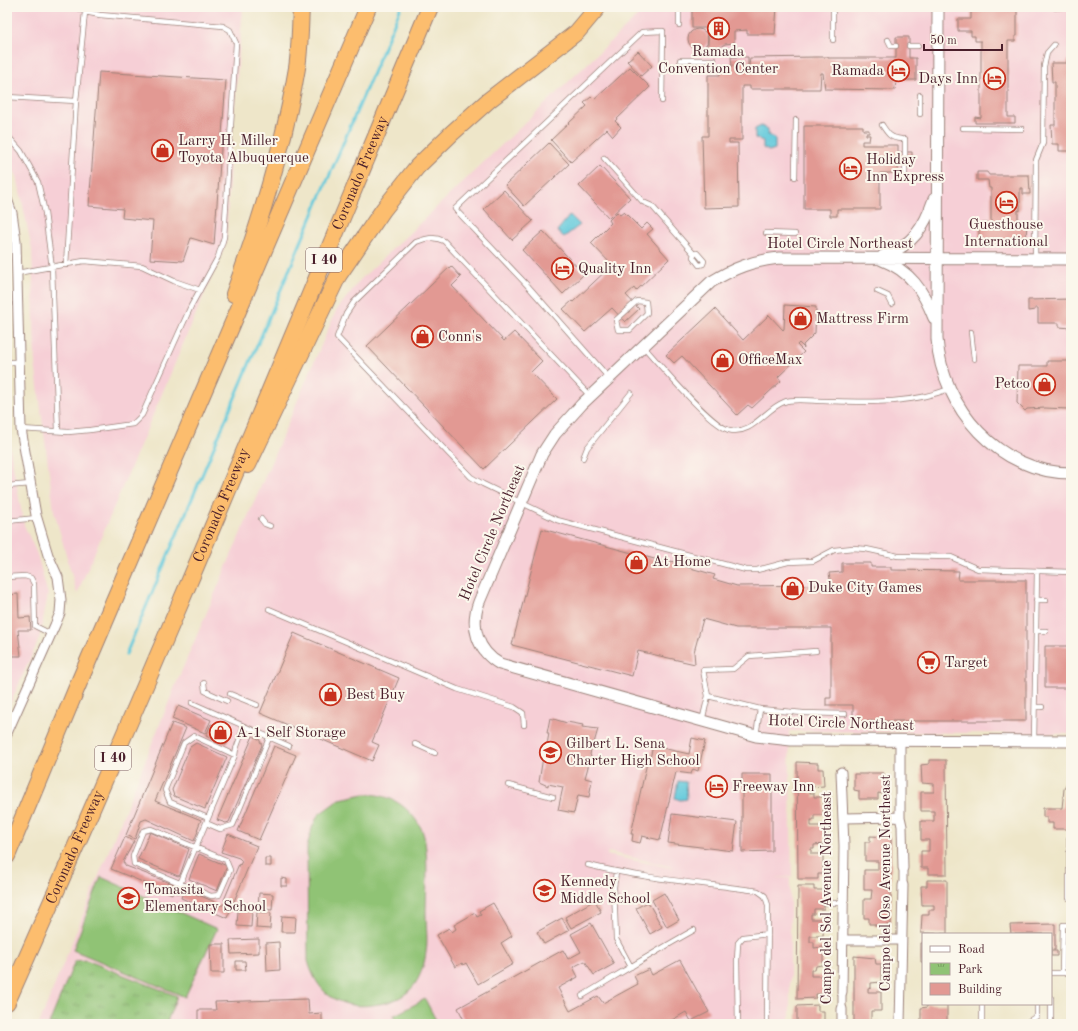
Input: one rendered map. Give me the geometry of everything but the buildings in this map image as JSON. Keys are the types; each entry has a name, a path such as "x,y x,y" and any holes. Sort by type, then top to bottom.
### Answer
{"highway":[{"path":"164,483 252,244 274,177 287,121 297,67 301,7"},
{"path":"7,856 164,483 368,7"},
{"name":"Coronado Freeway","path":"7,1002 63,876 218,514 430,7"},
{"path":"218,514 254,455 338,276 387,205 417,168 452,133 489,100 577,32 598,7"}],"street":[{"path":"938,7 937,325 939,356 950,388 965,415 992,445 1031,466 1071,473"},
{"path":"878,258 900,248 917,234 925,223 937,191"},
{"path":"7,199 15,227 21,429 37,518 48,555 58,577 60,588 60,613 8,728"},
{"name":"Hotel Circle Northeast","path":"1071,259 779,258 757,260 732,270 711,282 590,396 555,434 542,454 476,609 475,630 480,643 487,654 500,664 756,736 791,740 1071,741"},
{"path":"878,258 899,269 918,284 928,302 937,325"},
{"name":"Campo del Oso Avenue Northeast","path":"900,741 900,817 902,826 903,868 903,933 901,940 900,1024"},
{"name":"Campo del Sol Avenue Northeast","path":"841,772 842,812 844,818 844,940 841,947 842,1024"},
{"path":"844,818 900,817"},
{"path":"844,940 901,940"}],"lane":[{"path":"21,429 58,431 90,430 133,424 142,415 191,306 218,257 224,237 236,43 234,35 223,26 85,12 76,7 72,7"},
{"path":"679,7 679,25"},
{"path":"833,7 833,40"},
{"path":"66,265 76,100 85,12"},
{"path":"609,378 527,285 455,209 642,32 663,31 662,100"},
{"path":"888,40 891,46 896,46"},
{"path":"1035,259 1036,160 1043,143 1044,66 1047,53 1054,45"},
{"path":"909,46 918,46"},
{"path":"680,60 714,60"},
{"path":"920,95 920,114"},
{"path":"7,97 76,100"},
{"path":"795,177 796,120"},
{"path":"882,125 887,134 893,138 903,139 905,178"},
{"path":"964,128 1022,129"},
{"path":"7,135 21,152 38,182 45,213 52,268 58,431"},
{"path":"604,158 644,202 652,206 694,254"},
{"path":"766,233 795,234"},
{"path":"590,396 444,241 439,239 430,237 416,242 348,309 337,337 466,472 483,484 556,520 746,570 757,570 788,562 813,561 834,550 853,548 866,549 898,556 951,557 978,569 1071,572"},
{"path":"17,273 52,268 84,261 142,266 174,281 200,290"},
{"path":"877,291 888,296 892,304"},
{"path":"637,301 646,302 647,313 630,330 618,330 616,320 637,301"},
{"path":"971,332 974,359"},
{"path":"643,346 709,417 724,429 733,431 742,430 753,425 784,401 899,401 924,397 950,388"},
{"path":"7,362 20,362"},
{"path":"583,458 587,448 632,394"},
{"path":"7,486 31,484"},
{"path":"7,521 37,518"},
{"path":"261,519 264,524 270,526"},
{"path":"1034,741 1037,572"},
{"path":"7,577 25,576 31,578 34,584 36,626 51,634"},
{"path":"1036,600 1046,600"},
{"path":"269,609 457,689 514,707 523,713 524,725"},
{"path":"1036,631 1046,631"},
{"path":"702,722 708,696 703,670 733,669 749,656 816,651"},
{"path":"204,683 205,691 227,701"},
{"path":"230,694 257,705"},
{"path":"708,696 760,709 803,713 845,714"},
{"path":"192,703 289,746"},
{"path":"1035,707 1042,707"},
{"path":"756,736 760,709"},
{"path":"177,891 235,755 244,727"},
{"path":"208,818 170,802 165,790 184,743 194,736 235,755"},
{"path":"206,823 220,829 233,824 269,738"},
{"path":"415,744 435,753"},
{"path":"508,784 553,797"},
{"path":"151,829 195,848 226,860 230,870 219,895 211,896 134,864 133,856 143,831 151,829"},
{"path":"1069,839 1069,898"},
{"path":"588,865 616,872 701,885 758,891 765,896 768,905 767,1024"},
{"path":"616,872 614,887 616,939 631,967"},
{"path":"824,903 844,903"},
{"path":"1062,973 1063,925 1071,925"},
{"path":"582,996 631,967 641,959 694,930"},
{"path":"738,1024 738,943 743,937 768,934"},
{"path":"1052,973 1071,973"},
{"path":"982,1005 982,1021"},
{"path":"1029,1021 1037,1016 1037,1005"},
{"path":"1051,1005 1051,1024"}],"shaded area":[{"path":"7,7 243,7 230,157 226,243 77,594 54,511 35,363 32,250 17,176 7,161"},
{"path":"647,7 1071,7 1071,734 789,731 792,877 771,877 790,878 790,1024 39,1024 176,684 336,311 360,280","holes":["608,852 673,868 607,855"]},
{"path":"7,418 8,438 24,525 37,554 48,595 39,639 7,711"}],"green space":[{"path":"364,794 382,796 390,799 397,802 410,813 421,828 424,836 427,857 427,947 424,964 419,977 412,988 399,998 384,1003 366,1006 343,1003 334,999 318,984 308,961 307,847 312,828 318,815 340,799"},
{"path":"101,877 217,929 185,997 73,950"},
{"path":"86,960 177,996 166,1024 49,1024 75,961"},
{"path":"425,999 438,1024 398,1024 393,1016"}],"water":[{"path":"761,126 768,129 768,135 775,138 775,149 769,151 763,148 763,141 755,138 755,129"},
{"path":"570,215 580,225 564,237 557,231"},
{"path":"678,781 686,782 687,799 680,800 675,798"}],"waterway":[{"path":"126,654 401,7"}],"place":[{"name":"Ramada Convention Center","path":"718,29"},
{"name":"Ramada","path":"899,71"},
{"name":"Days Inn","path":"994,79"},
{"name":"Larry H. Miller Toyota Albuquerque","path":"163,150"},
{"name":"Holiday Inn Express","path":"851,169"},
{"name":"Guesthouse International","path":"1006,202"},
{"name":"Quality Inn","path":"563,269"},
{"name":"Mattress Firm","path":"800,319"},
{"name":"Conn's","path":"423,337"},
{"name":"OfficeMax","path":"723,360"},
{"name":"Petco","path":"1045,384"},
{"name":"At Home","path":"636,562"},
{"name":"Duke City Games","path":"793,588"},
{"name":"Target","path":"928,663"},
{"name":"Best Buy","path":"330,695"},
{"name":"A-1 Self Storage","path":"220,733"},
{"name":"Gilbert L. Sena Charter High School","path":"550,753"},
{"name":"Freeway Inn","path":"716,787"},
{"name":"Kennedy Middle School","path":"544,891"},
{"name":"Tomasita Elementary School","path":"128,899"}]}
